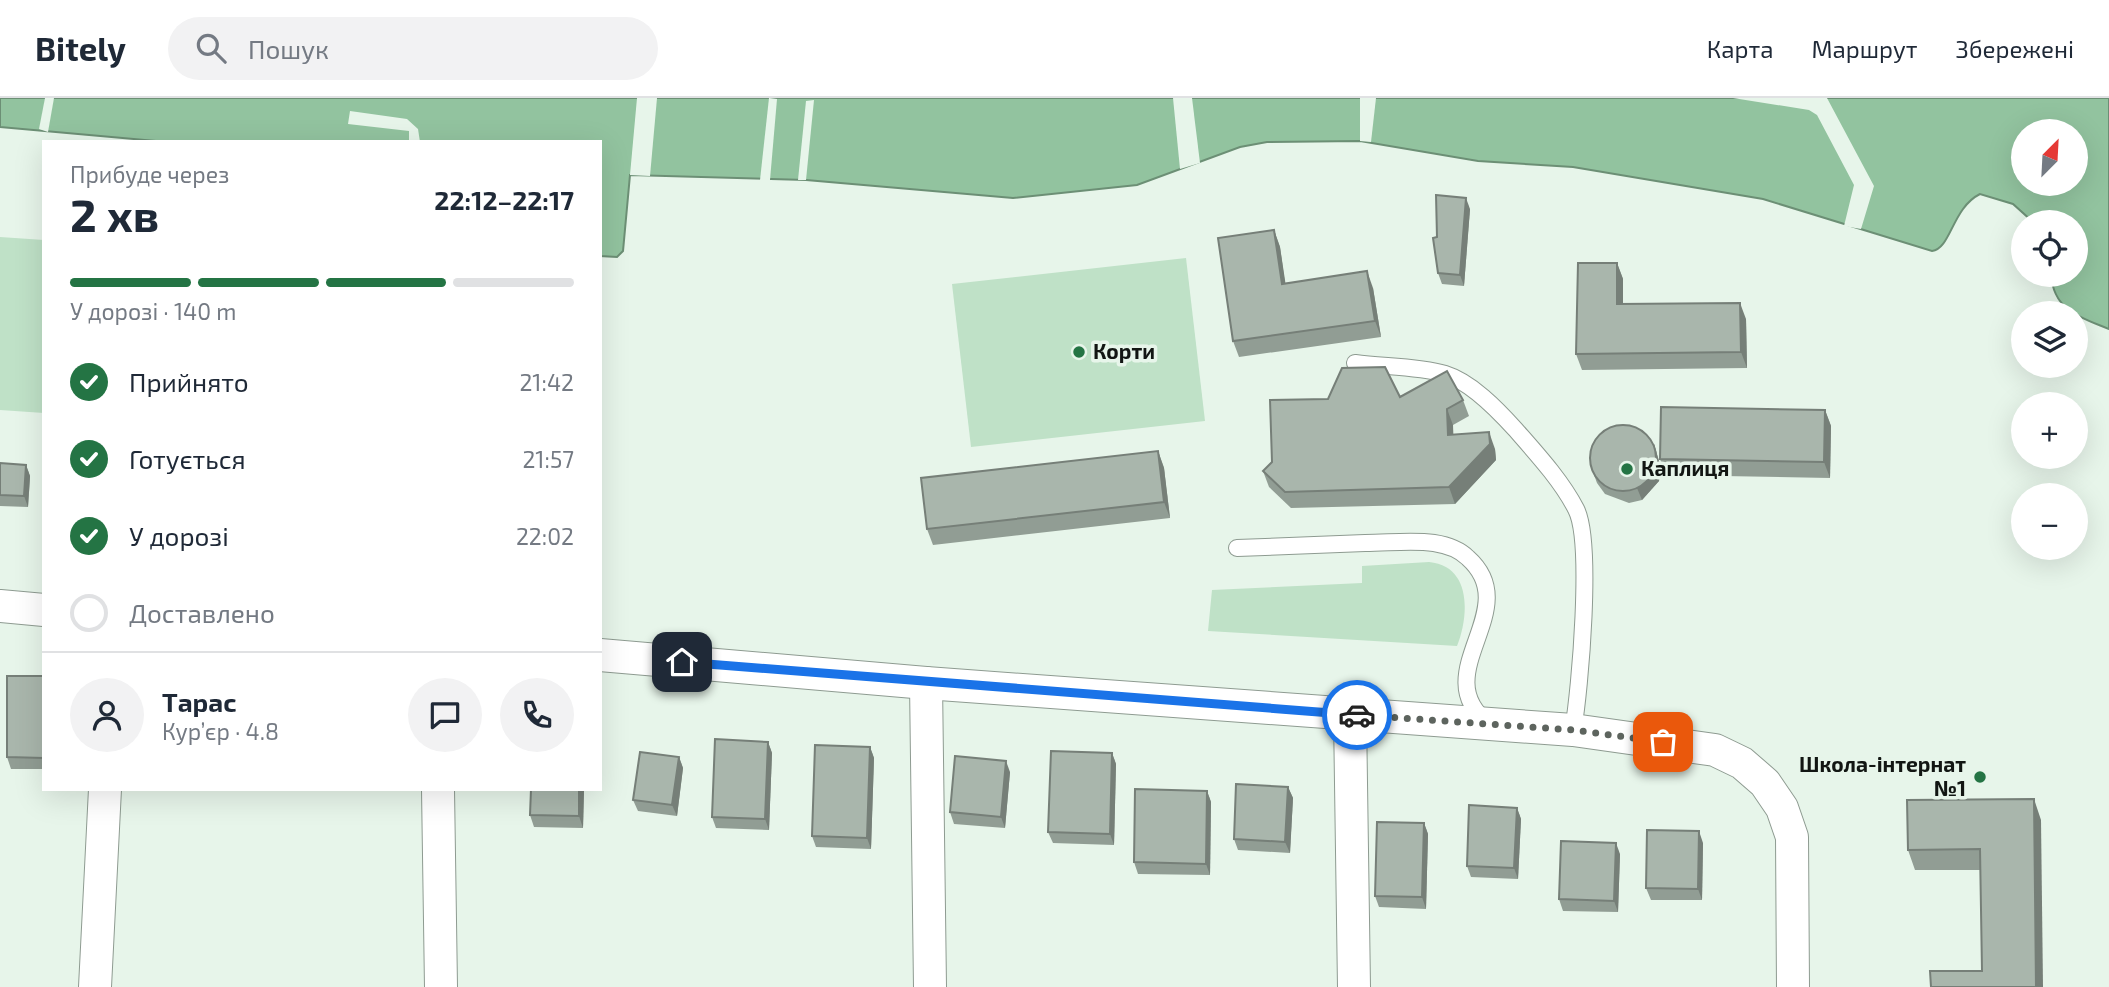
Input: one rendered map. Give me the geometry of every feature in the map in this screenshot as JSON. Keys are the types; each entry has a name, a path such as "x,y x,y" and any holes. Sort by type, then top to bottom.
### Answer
{"street":[{"path":"0,606 42,610"},
{"path":"602,655 926,683 1573,730 1715,750 1742,763 1765,783 1782,808 1792,837 1793,987"},
{"path":"926,683 930,987"},
{"path":"1350,715 1354,987"},
{"path":"95,987 105,791"},
{"path":"438,791 441,987"}],"lane":[{"path":"1355,363 1444,374 1464,383 1503,415 1533,448 1577,510 1584,548 1580,680 1573,730"},
{"path":"1237,548 1419,542 1453,548 1467,556 1479,569 1488,600 1486,617 1467,666 1466,688 1474,709 1490,724"}],"shaded area":[{"path":"0,98 2109,98 2109,329 2088,321 2088,301 2060,301 2053,287 2088,287 2088,210 2020,210 2013,204 1980,194 1963,209 1944,243 1932,251 1763,199 1573,167 1478,161 1360,141 1267,142 1240,147 1137,185 1013,198 806,180 630,175 623,251 617,257 602,256 602,140 145,140 0,127"},
{"path":"0,237 42,240 42,413 0,410"},
{"name":"Корти","path":"1186,258 1205,421 971,447 952,284"},
{"path":"1429,562 1443,566 1453,573 1464,594 1464,621 1457,646 1208,631 1212,590 1362,583 1362,566"}],"pier":[{"path":"45,98 54,98 48,132 39,129"},
{"path":"637,98 657,98 650,176 630,175"},
{"path":"769,98 777,99 770,180 760,180"},
{"path":"1173,98 1192,98 1200,163 1180,169"},
{"path":"1360,98 1376,98 1371,142 1360,141"},
{"path":"1733,98 1827,98 1874,186 1861,229 1844,226 1854,185 1817,115 1809,110"},
{"path":"814,100 806,180 798,180 806,101"},
{"path":"350,111 407,119 418,129 420,140 409,140 409,131 348,124"}],"building":[{"path":"1436,195 1466,198 1460,275 1438,273 1433,238 1437,237"},
{"path":"1274,230 1282,284 1367,271 1375,321 1233,341 1218,238"},
{"path":"1578,263 1617,263 1617,304 1740,303 1741,352 1576,354"},
{"path":"1385,367 1400,397 1447,371 1463,400 1447,409 1448,435 1489,432 1490,444 1449,487 1285,492 1263,471 1272,462 1270,400 1328,399 1342,368"},
{"path":"1661,407 1825,410 1824,462 1660,459"},
{"name":"Каплиця","path":"1623,425 1646,435 1656,458 1646,481 1623,491 1600,481 1590,458 1600,435"},
{"path":"1158,451 1164,502 927,529 921,478"},
{"path":"0,463 26,465 24,496 0,495"},
{"path":"7,676 42,676 42,758 7,757"},
{"path":"715,739 768,742 765,819 712,817"},
{"path":"815,745 870,747 867,838 812,836"},
{"path":"1051,751 1112,753 1110,834 1048,832"},
{"path":"640,752 679,757 672,805 633,800"},
{"path":"955,756 1006,761 1001,817 950,812"},
{"path":"1236,784 1288,787 1285,842 1234,839"},
{"path":"1135,789 1207,791 1206,864 1134,862"},
{"path":"531,791 579,791 579,816 530,815"},
{"path":"2034,799 2036,987 1931,987 1930,971 1982,971 1980,849 1908,850 1907,800"},
{"path":"1469,805 1517,808 1514,868 1467,866"},
{"path":"1377,822 1424,823 1422,897 1375,896"},
{"path":"1647,830 1699,831 1698,889 1646,888"},
{"path":"1561,841 1616,843 1614,901 1559,899"}],"way so far":[{"path":"1357,715 1573,730 1663,742"}],"place":[{"name":"Корти","path":"1079,352"},
{"name":"Каплиця","path":"1627,469"},
{"name":"Школа-інтернат №1","path":"1980,777"}],"route":[{"path":"682,662 1357,715"}]}
